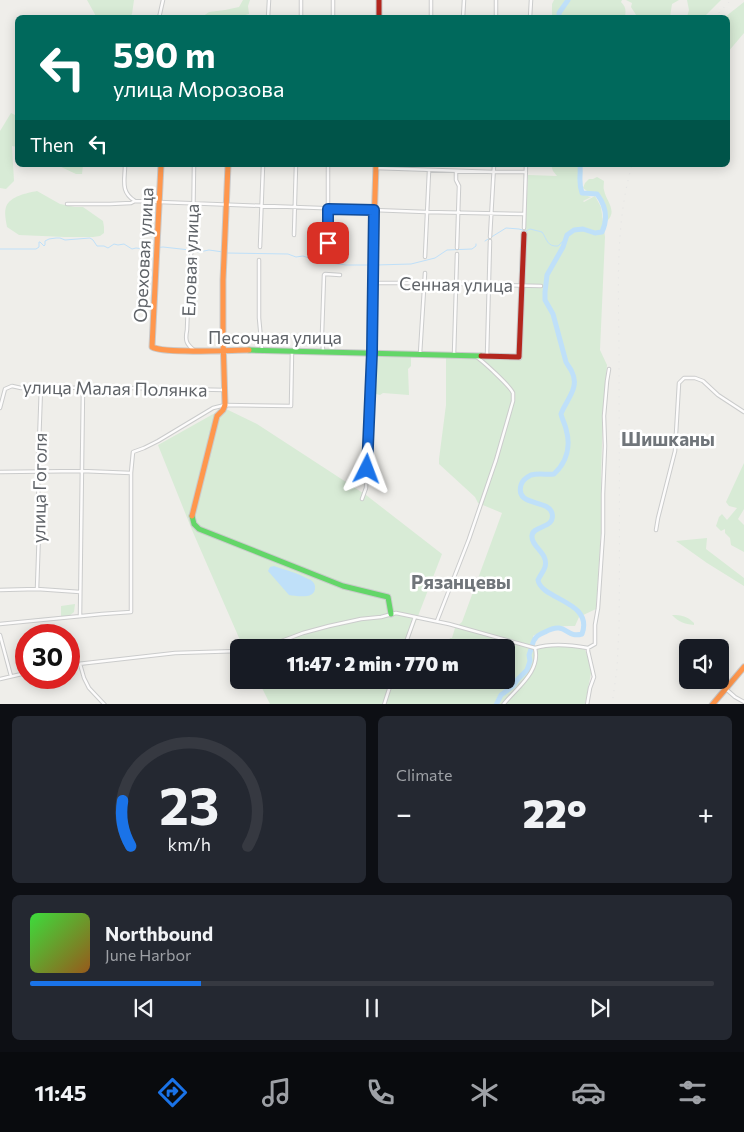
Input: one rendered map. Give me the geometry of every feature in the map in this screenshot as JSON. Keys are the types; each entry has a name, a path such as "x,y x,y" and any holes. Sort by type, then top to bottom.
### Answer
{"street":[{"path":"160,15 163,0"},
{"path":"268,15 269,0"},
{"path":"301,0 301,15"},
{"path":"333,0 333,15"},
{"path":"379,0 379,15"},
{"path":"431,0 431,15"},
{"path":"463,15 464,0"},
{"path":"496,0 496,15"},
{"path":"530,15 531,0"},
{"path":"125,167 124,188 129,198 135,202"},
{"name":"Ореховая улица","path":"152,347 161,167"},
{"name":"Еловая улица","path":"194,167 192,252 189,273 186,340 187,344 195,351"},
{"path":"228,167 223,280 225,405 224,410 220,411 217,416 203,470 192,518 194,526 343,586 388,597 391,614"},
{"path":"260,247 263,167"},
{"path":"294,235 296,167"},
{"path":"328,167 328,243"},
{"path":"362,499 366,488 372,352 376,167 429,171 526,172"},
{"path":"457,248 459,186 456,180 459,167"},
{"path":"490,237 494,167"},
{"path":"522,285 526,167"},
{"path":"425,257 429,171"},
{"path":"67,204 159,202 295,208 524,214"},
{"path":"487,356 490,241"},
{"path":"454,355 457,254"},
{"path":"259,260 259,318 262,350"},
{"path":"420,354 424,273"},
{"path":"323,351 324,274 340,275"},
{"name":"Сенная улица","path":"372,283 424,282 540,286"},
{"name":"Песочная улица","path":"152,347 160,350 195,351 323,351 519,357 522,285"},
{"path":"0,624 132,612 131,473 133,452 180,428 212,408 225,405 291,406 292,351"},
{"path":"437,621 490,479 513,401 513,393 490,368 474,355"},
{"path":"287,639 329,626 396,613 449,624 535,648 568,646 588,648 595,644 594,625 598,608 604,521 604,416 609,369"},
{"path":"656,530 675,450 679,383 684,378 695,378 703,381 718,395 744,412"},
{"name":"улица Малая Полянка","path":"0,408 5,389 12,386 21,388 225,390"},
{"name":"улица Гоголя","path":"37,589 41,387"},
{"path":"80,616 83,388"},
{"path":"0,472 82,471 131,473"},
{"path":"0,590 37,589 80,592"},
{"path":"407,639 415,616"},
{"path":"0,635 11,676"},
{"path":"503,704 531,673 536,660 535,648"},
{"path":"587,704 594,677 588,648"},
{"path":"105,704 89,688 80,664 175,653 230,651"},
{"path":"729,684 744,667"},
{"path":"0,679 15,675"},
{"path":"384,704 389,689"},
{"path":"712,704 724,689"},
{"path":"726,689 744,702"}],"green space":[{"path":"87,0 134,0 131,15 95,15"},
{"path":"243,0 250,0 248,6 249,14 205,15 209,12 239,7"},
{"path":"554,0 622,0 625,15 552,15"},
{"path":"626,0 679,0 672,4 670,15 636,15 631,7 632,3"},
{"path":"687,0 721,0 706,15 688,15 689,10"},
{"path":"744,2 744,33 730,50 730,15 728,15"},
{"path":"11,113 15,115 15,147 12,146 14,181 6,189 0,188 0,131"},
{"path":"61,167 83,167 82,174 76,174"},
{"path":"552,167 579,167 580,172 578,183 581,194 591,197 583,201 595,196 601,207 605,237 600,350 607,365 603,413 602,517 596,609 579,617 575,626 553,628 533,636 535,648 584,647 592,668 585,704 270,704 262,689 515,689 515,639 450,639 452,638 455,628 462,622 502,513 478,503 475,497 439,464 446,405 446,354 519,355 528,175 557,176"},
{"path":"597,177 604,181 604,190 611,210 607,221 605,206 597,193 583,188 589,179"},
{"path":"37,191 60,204 83,207 103,221 104,233 93,237 19,235 7,227 5,212 8,203 19,196"},
{"path":"377,356 411,357 411,366 408,369 409,395 376,394"},
{"path":"224,408 257,424 366,495 442,554 409,639 240,639 192,530 158,445"},
{"path":"744,463 744,509 738,519 744,525 744,552 731,545 730,538 725,533 725,529 721,531 716,526 722,514 727,520 737,508 729,506 726,502"},
{"path":"707,538 706,549 744,578 744,586 676,541"},
{"path":"75,604 74,612 69,616 61,616 61,606"},
{"path":"672,615 687,617 694,625 682,622"}],"water":[{"path":"274,566 311,580 315,587 312,594 309,596 289,595 268,571 270,567"}],"waterway":[{"path":"559,15 568,0"},
{"path":"532,646 534,640 540,634 552,629 558,628 572,634 582,634 584,623 581,614 574,608 541,587 538,580 546,562 534,544 532,536 536,530 551,522 552,513 545,506 527,500 520,492 522,482 531,475 554,474 565,459 568,448 566,427 561,414 573,389 574,378 566,362 553,314 545,300 545,292 547,275 563,247 567,235 574,230 583,229 595,233 602,232 604,227 604,208 597,194 582,193 580,167"},
{"path":"485,241 506,228 526,231 530,229 542,232 548,242 554,246 558,246 565,239"},
{"path":"0,249 36,249 39,247 39,242 44,246 45,241 49,239 90,238 97,246 108,248 114,244 124,244 132,249 163,247 199,252 209,250 223,252"},
{"path":"376,265 411,264 435,258 447,250 472,249 476,244"},
{"path":"226,253 288,254 296,257 303,256 321,259 331,263 370,265"},
{"path":"496,704 501,695 513,686 527,670 531,649"}],"railway":[{"path":"717,15 731,0"},
{"path":"612,704 617,668 619,628 618,285 622,212 631,167"}],"traffic: fast":[{"path":"249,350 481,356"},
{"path":"192,516 194,524 199,529 343,586 388,597 391,614"}],"traffic: slow":[{"path":"161,167 152,347 183,351 249,350"},
{"path":"192,516 217,416 225,405 223,280 228,167"},
{"path":"372,352 376,167"},
{"path":"713,704 744,667"}],"traffic: jam":[{"path":"379,0 379,15"},
{"path":"481,356 519,357 524,234"}],"district":[{"name":"Шишканы","path":"668,438"},
{"name":"Рязанцевы","path":"461,581"}],"route":[{"path":"328,243 328,209 374,210 372,352 367,469"}]}
